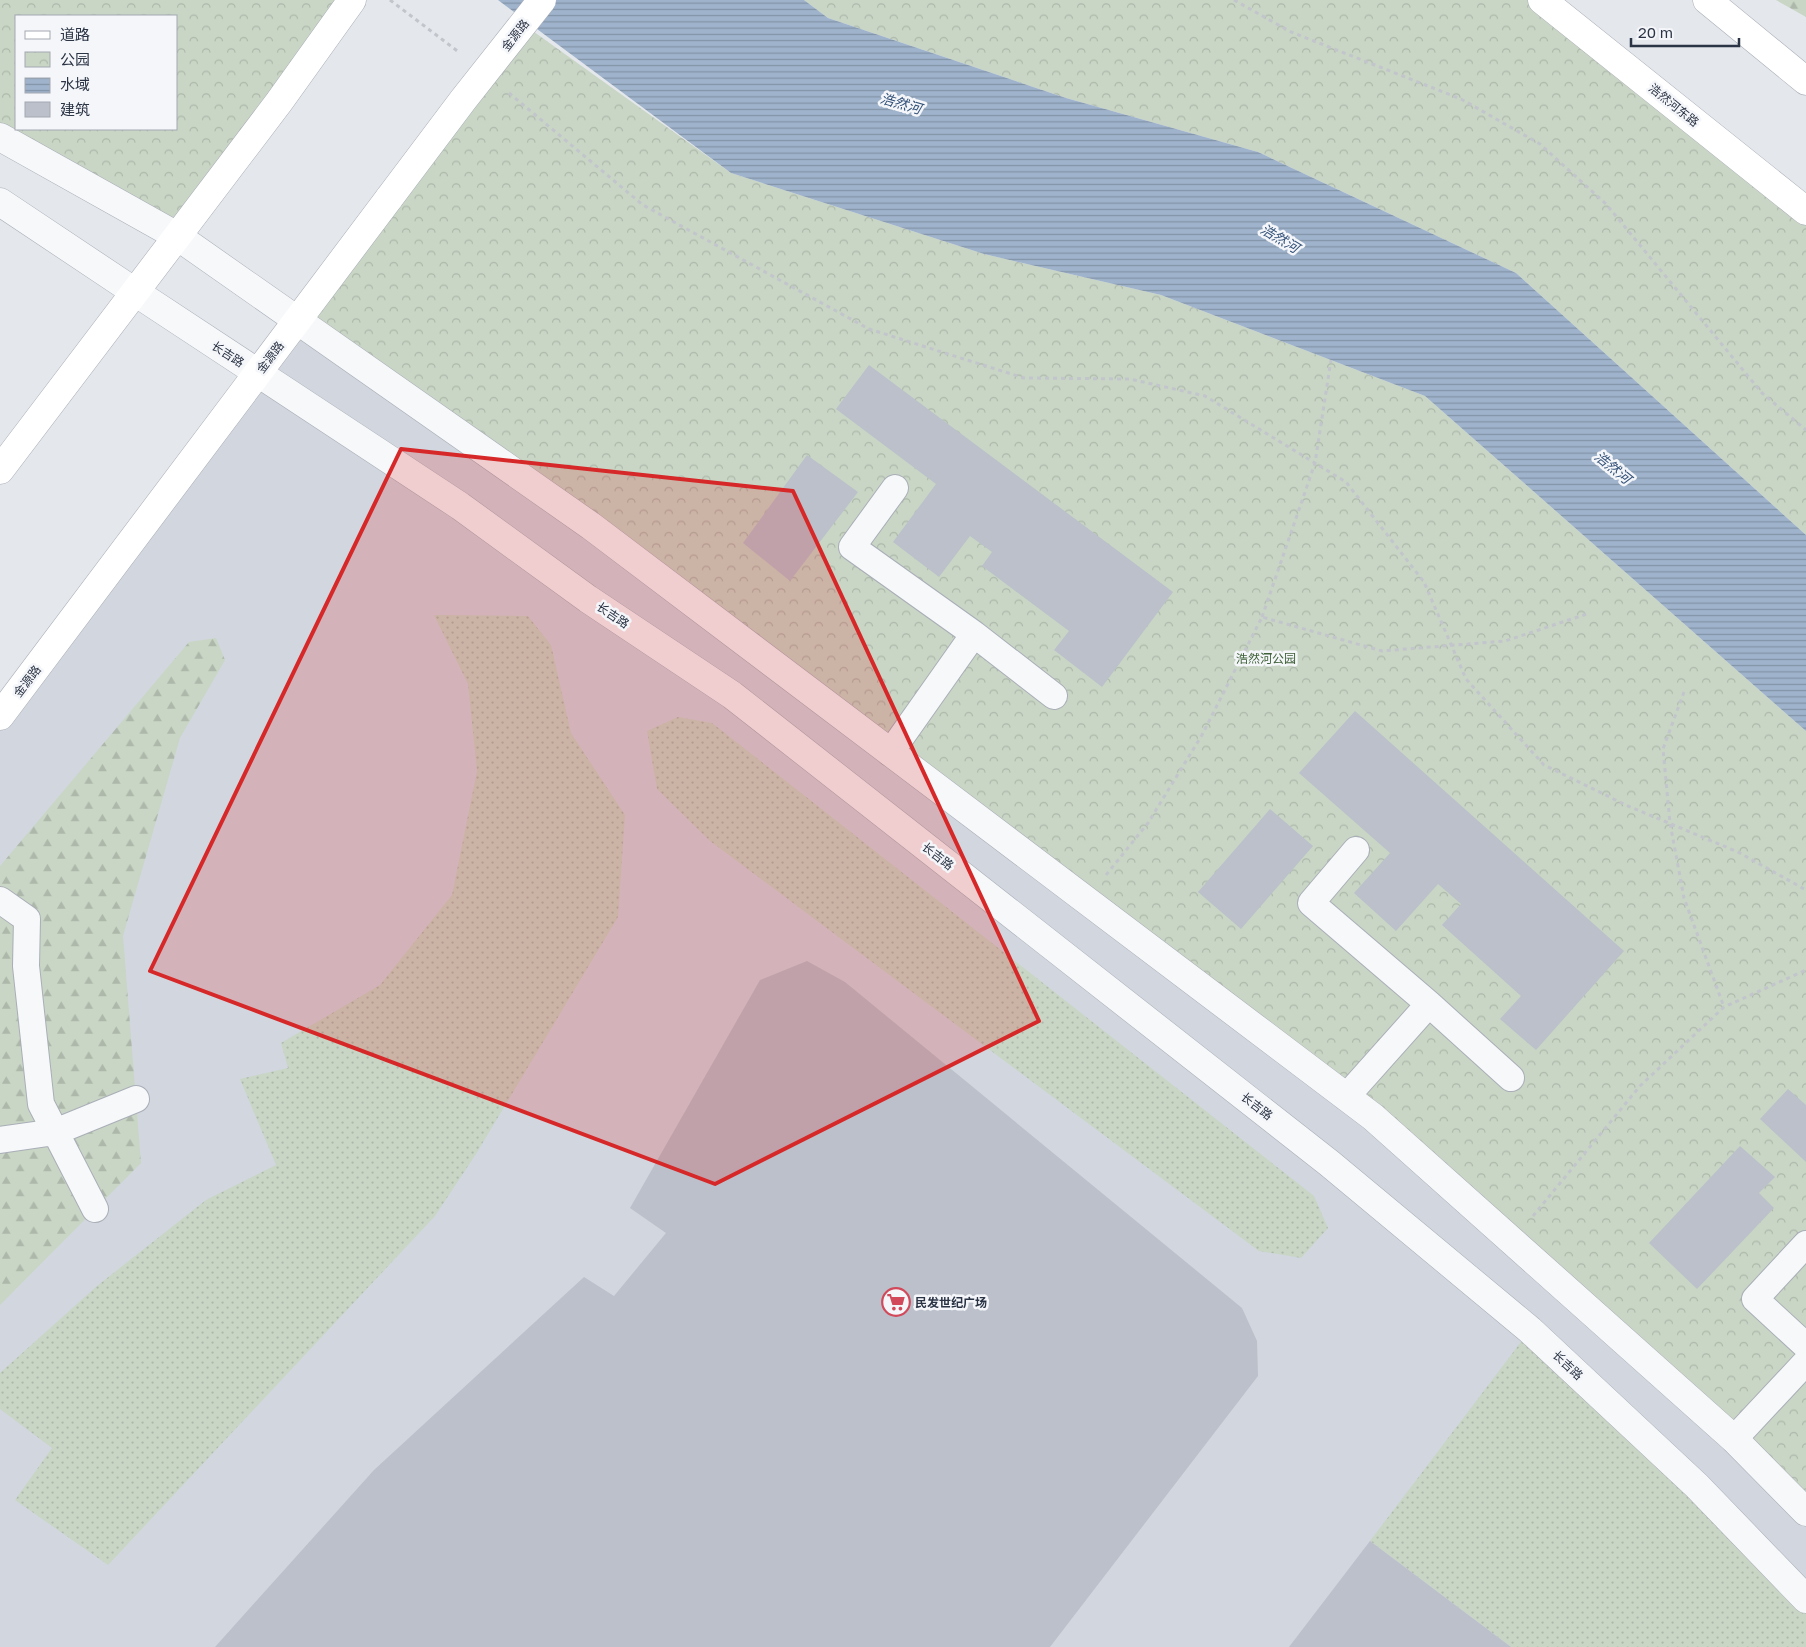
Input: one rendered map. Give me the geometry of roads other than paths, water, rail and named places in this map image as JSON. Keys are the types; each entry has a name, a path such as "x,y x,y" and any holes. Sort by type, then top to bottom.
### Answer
{"main road":[{"path":"0,470 280,102 352,0"},
{"name":"金源路","path":"0,716 390,197 542,0"},
{"name":"浩然河东路","path":"1542,0 1806,211"},
{"path":"1708,0 1806,81"}],"street":[{"path":"0,137 177,236 591,526 1373,1117 1734,1439 1806,1512"},
{"name":"长吉路","path":"0,202 460,506 588,598 732,695 1195,1056 1329,1163 1530,1330 1697,1486 1806,1600"},
{"path":"895,488 852,547 974,634 1054,696"},
{"path":"890,752 974,634"},
{"path":"1356,850 1311,902 1511,1078"},
{"path":"0,900 27,919 26,966 41,1104 94,1209"},
{"path":"1346,1097 1429,1004"},
{"path":"0,1140 56,1132 136,1099"},
{"path":"1806,1244 1755,1299 1806,1346"},
{"path":"1734,1439 1806,1362"}],"water":[{"name":"浩然河","path":"498,0 804,0 828,18 1066,98 1258,152 1516,273 1806,535 1806,731 1425,396 1161,295 984,254 731,173"}],"place":[{"name":"民发世纪广场","path":"896,1302"}],"park label":[{"name":"浩然河公园","path":"1266,658"}]}
